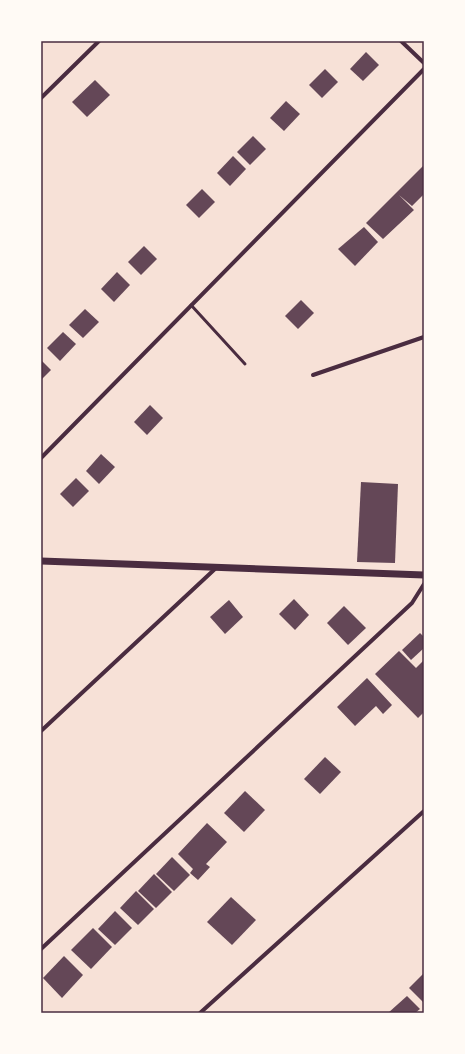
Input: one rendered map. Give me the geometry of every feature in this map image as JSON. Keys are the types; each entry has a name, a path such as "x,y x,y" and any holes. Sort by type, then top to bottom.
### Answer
{"street":[{"path":"41,98 99,41"},
{"path":"401,41 424,63"},
{"path":"41,458 424,69"},
{"path":"313,375 424,337"},
{"path":"41,562 424,575"},
{"path":"41,731 217,567"},
{"path":"41,949 412,602 424,584"},
{"path":"200,1013 424,811"}],"lane":[{"path":"191,305 245,364"}],"building":[{"path":"366,52 379,65 363,81 350,69"},
{"path":"325,69 338,82 322,98 309,85"},
{"path":"95,80 110,95 87,117 72,102"},
{"path":"286,101 300,114 284,131 270,118"},
{"path":"253,136 266,149 250,165 237,152"},
{"path":"233,156 246,169 230,186 217,173"},
{"path":"424,165 424,194 412,206 399,195 414,210 383,239 366,223"},
{"path":"202,189 215,202 199,218 186,205"},
{"path":"364,227 378,242 355,266 338,249"},
{"path":"144,246 157,259 141,275 128,262"},
{"path":"117,272 130,285 114,302 101,289"},
{"path":"301,300 314,313 298,329 285,316"},
{"path":"85,309 99,322 83,338 69,325"},
{"path":"63,332 76,344 60,361 47,348"},
{"path":"41,360 51,370 41,380"},
{"path":"150,405 163,418 147,435 134,422"},
{"path":"101,454 115,467 99,484 86,471"},
{"path":"76,478 89,491 73,507 60,494"},
{"path":"361,482 398,484 395,563 357,562"},
{"path":"294,599 309,615 295,630 279,614"},
{"path":"229,600 243,617 225,634 210,617"},
{"path":"344,606 366,628 348,645 327,623"},
{"path":"420,633 424,637 424,648 411,660 402,650"},
{"path":"399,651 416,668 424,660 424,712 418,718 375,674"},
{"path":"367,678 392,705 383,714 376,706 355,726 337,707"},
{"path":"325,757 341,772 320,794 304,779"},
{"path":"245,791 265,810 244,832 224,813"},
{"path":"207,823 227,842 206,864 210,867 198,880 190,873 193,869 178,854"},
{"path":"172,857 190,875 174,891 156,874"},
{"path":"154,874 172,892 156,908 138,891"},
{"path":"136,891 154,909 138,925 120,908"},
{"path":"231,897 256,920 232,945 207,922"},
{"path":"115,911 132,928 115,945 98,929"},
{"path":"93,928 112,947 91,969 71,950"},
{"path":"64,956 83,975 62,998 43,978"},
{"path":"424,973 424,1003 409,988"},
{"path":"407,996 420,1009 415,1013 388,1013"}]}
